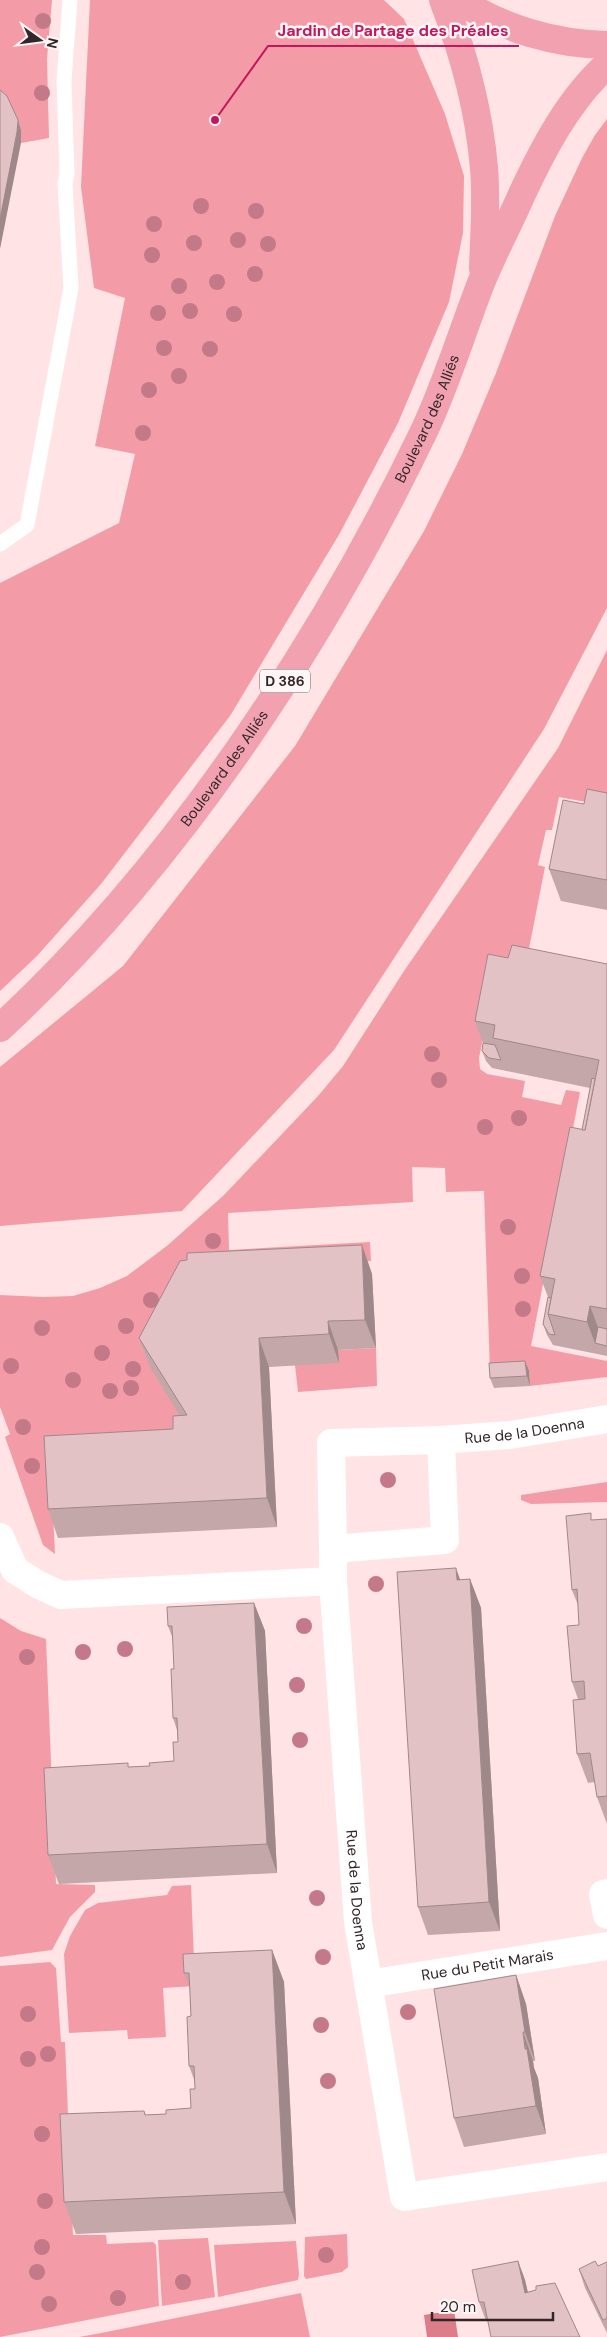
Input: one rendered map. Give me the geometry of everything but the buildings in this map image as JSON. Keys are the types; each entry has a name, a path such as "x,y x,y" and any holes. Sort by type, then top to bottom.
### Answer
{"main road":[{"path":"443,0 466,69 478,120 484,168 485,224 482,282"},
{"path":"459,0 509,26 548,38 588,45 607,45"},
{"path":"482,282 542,151 579,97 607,65"},
{"name":"Boulevard des Alliés","path":"1,1027 68,960 135,885 210,790 291,672 354,564 426,426 482,282"}],"street":[{"name":"Rue de la Doenna","path":"607,1419 510,1435 441,1440 331,1443 333,1581 358,1922 404,2197 607,2167"},
{"path":"333,1549 445,1540 441,1440"},
{"path":"0,1537 16,1570 39,1585 61,1595 333,1581"},
{"path":"607,1893 603,1894 607,1915"},
{"name":"Rue du Petit Marais","path":"368,1984 607,1946"}],"lane":[{"path":"0,544 27,525 71,288 65,183 67,175 64,81 70,0"}],"shaded area":[{"path":"0,0 52,0 47,59 49,138 21,143 19,123 14,112 0,97"},
{"path":"90,0 384,0 404,19 445,114 464,176 463,233 449,302 398,423 340,533 230,716 101,884 37,956 0,991 0,583 119,523 135,454 95,446 125,298 94,288 81,187"},
{"path":"607,119 607,608 544,729 334,1050 182,1211 0,1226 0,1067 123,966 295,746 424,531 462,454 496,373 555,216 582,158"},
{"path":"607,650 607,806 559,797 552,830 546,830 538,865 545,867 526,964 499,960 479,1058 480,1069 487,1074 525,1081 522,1097 561,1105 566,1090 580,1092 531,1346 607,1361 607,1377 530,1386 529,1371 490,1373 484,1191 446,1192 445,1168 412,1167 413,1202 228,1213 229,1250 370,1242 371,1261 228,1268 184,1443 50,1451 55,1554 43,1545 5,1437 10,1434 0,1407 0,1295 73,1296 100,1288 127,1276 168,1245 224,1195 318,1096 343,1066 404,971 558,748"},
{"path":"376,1348 377,1386 298,1392 295,1365 338,1350"},
{"path":"607,1482 607,1502 531,1504 521,1500 521,1495"},
{"path":"0,1618 21,1631 46,1639 56,1884 95,1885 95,1892 70,1917 52,1950 0,1957"},
{"path":"191,1885 195,1986 163,1988 166,2037 128,2039 127,2030 69,2033 64,1954 70,1936 85,1910 98,1903 167,1895 172,1886"},
{"path":"50,1962 56,1968 61,2042 65,2042 73,2235 106,2235 107,2244 153,2242 156,2245 159,2306 0,2337 0,1966"},
{"path":"347,2234 348,2267 342,2272 306,2279 304,2276 305,2237"},
{"path":"208,2238 215,2297 162,2306 158,2240"},
{"path":"296,2241 298,2280 218,2297 214,2245"},
{"path":"301,2293 310,2337 79,2337 101,2333"},
{"path":"454,2310 458,2337 427,2337 424,2315"}],"place":[{"name":"Jardin de Partage des Préales","path":"215,120"}]}
